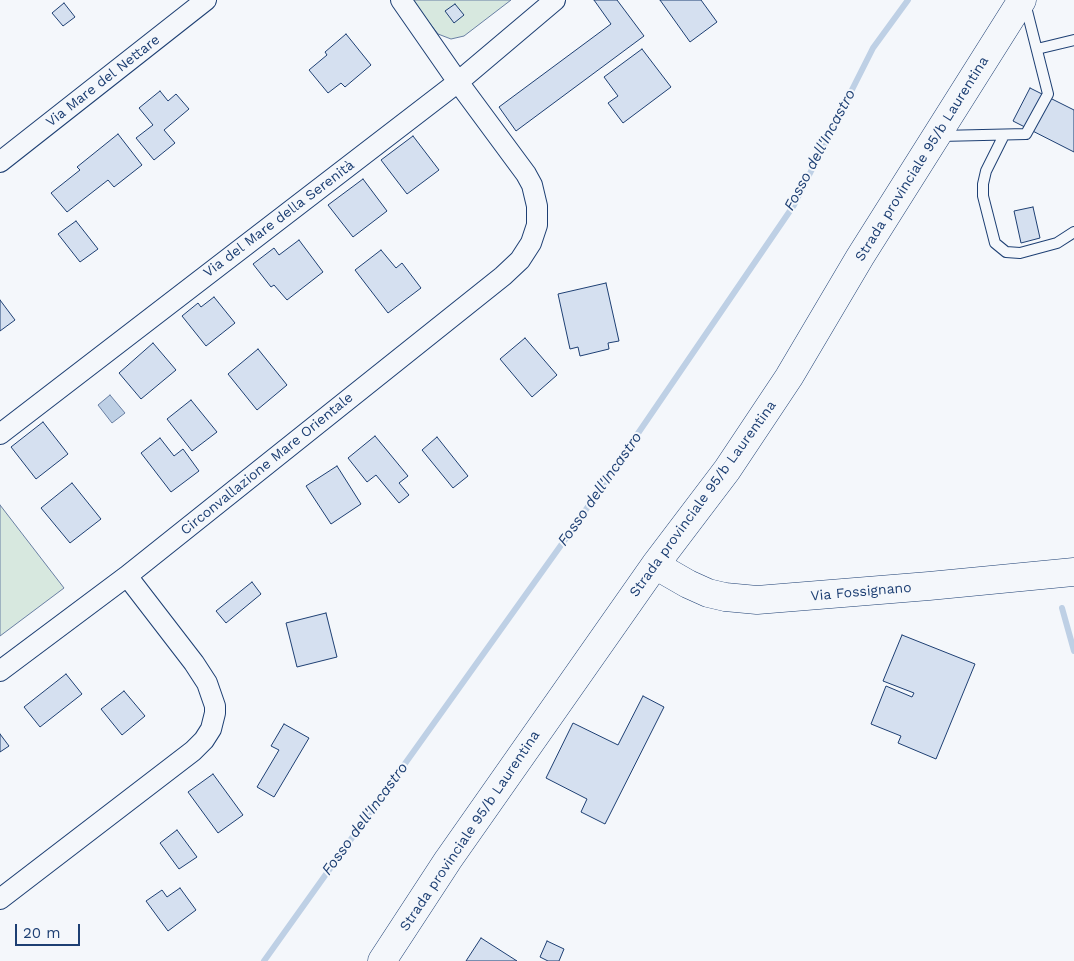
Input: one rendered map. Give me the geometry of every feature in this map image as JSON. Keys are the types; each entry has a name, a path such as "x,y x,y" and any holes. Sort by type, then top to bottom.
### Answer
{"main road":[{"name":"Strada provinciale 95/b Laurentina","path":"382,961 448,860 655,565 727,470 789,377 860,258 1023,0"},
{"name":"Via Fossignano","path":"655,565 688,584 708,592 725,597 757,600 1074,572"}],"street":[{"name":"Via Mare del Nettare","path":"0,162 206,0"},
{"name":"Circonvallazione Mare Orientale","path":"0,671 127,576 502,276 526,252 534,234 538,216 532,185 519,162 458,82 401,0"},
{"name":"Via del Mare della Serenità","path":"0,434 458,82 554,0"},
{"path":"0,899 193,751 208,734 214,721 213,697 201,673 127,576"}],"lane":[{"path":"936,136 1026,134 1048,94 1023,0"},
{"path":"1037,49 1074,40"},
{"path":"1004,135 986,171 983,184 995,243 1006,252 1020,253 1057,243 1074,232"}],"shaded area":[{"path":"412,0 511,0 464,36 451,39 438,34"},
{"path":"0,505 64,588 0,636"}],"water":[{"path":"110,395 125,413 112,423 98,405"}],"building":[{"path":"594,0 617,0 644,36 516,131 499,107 611,24"},
{"path":"660,0 701,0 717,22 690,42"},
{"path":"64,3 75,17 63,26 52,13"},
{"path":"455,4 464,15 454,23 445,11"},
{"path":"346,34 371,65 345,87 341,83 328,93 309,70 327,55 325,52"},
{"path":"642,49 671,87 623,123 608,103 618,96 604,77"},
{"path":"1030,88 1074,110 1074,152 1013,121"},
{"path":"160,91 168,101 176,94 189,109 164,130 175,143 154,160 136,138 153,125 139,108"},
{"path":"118,134 142,165 114,187 108,180 67,212 51,193 80,170 77,167"},
{"path":"413,136 439,170 407,194 381,160"},
{"path":"363,179 387,211 353,237 328,205"},
{"path":"1033,207 1040,238 1021,243 1014,211"},
{"path":"76,221 98,249 80,262 58,234"},
{"path":"299,240 323,272 287,300 274,285 271,287 253,264 274,248 279,255"},
{"path":"381,250 396,268 402,263 421,288 388,313 355,270"},
{"path":"606,283 619,341 608,343 609,349 580,356 578,347 570,349 558,294"},
{"path":"214,297 235,323 206,346 182,316 198,303 201,307"},
{"path":"0,300 15,320 0,331"},
{"path":"525,338 557,375 532,397 500,359"},
{"path":"153,343 176,370 141,399 119,373"},
{"path":"258,349 287,385 257,410 228,374"},
{"path":"191,400 217,432 192,451 167,419"},
{"path":"43,422 68,454 36,479 11,447"},
{"path":"375,436 408,476 399,483 409,495 399,503 376,475 367,482 348,458"},
{"path":"437,437 468,476 453,488 422,450"},
{"path":"160,438 174,456 183,449 199,471 171,492 141,453"},
{"path":"337,466 361,504 331,524 306,486"},
{"path":"72,483 101,519 70,543 41,508"},
{"path":"252,582 261,594 226,623 216,611"},
{"path":"326,613 337,657 297,667 286,623"},
{"path":"902,635 975,664 936,759 898,743 901,736 871,724 886,686 912,697 914,693 883,681"},
{"path":"66,674 82,694 40,727 24,707"},
{"path":"124,691 145,716 122,735 101,709"},
{"path":"643,696 664,707 605,824 581,812 587,799 546,778 573,723 618,745"},
{"path":"284,724 309,738 274,797 257,787 279,750 271,746"},
{"path":"0,734 9,746 0,752"},
{"path":"213,774 243,815 218,833 188,792"},
{"path":"177,830 197,857 179,869 160,843"},
{"path":"180,888 196,910 168,931 146,901 162,890 167,897"},
{"path":"481,938 517,961 466,961"},
{"path":"547,941 564,949 559,961 548,961 540,957"}],"waterway":[{"name":"Fosso dell'Incastro","path":"264,961 574,527 794,205 873,48 908,0"},
{"path":"1062,608 1074,651"}]}
